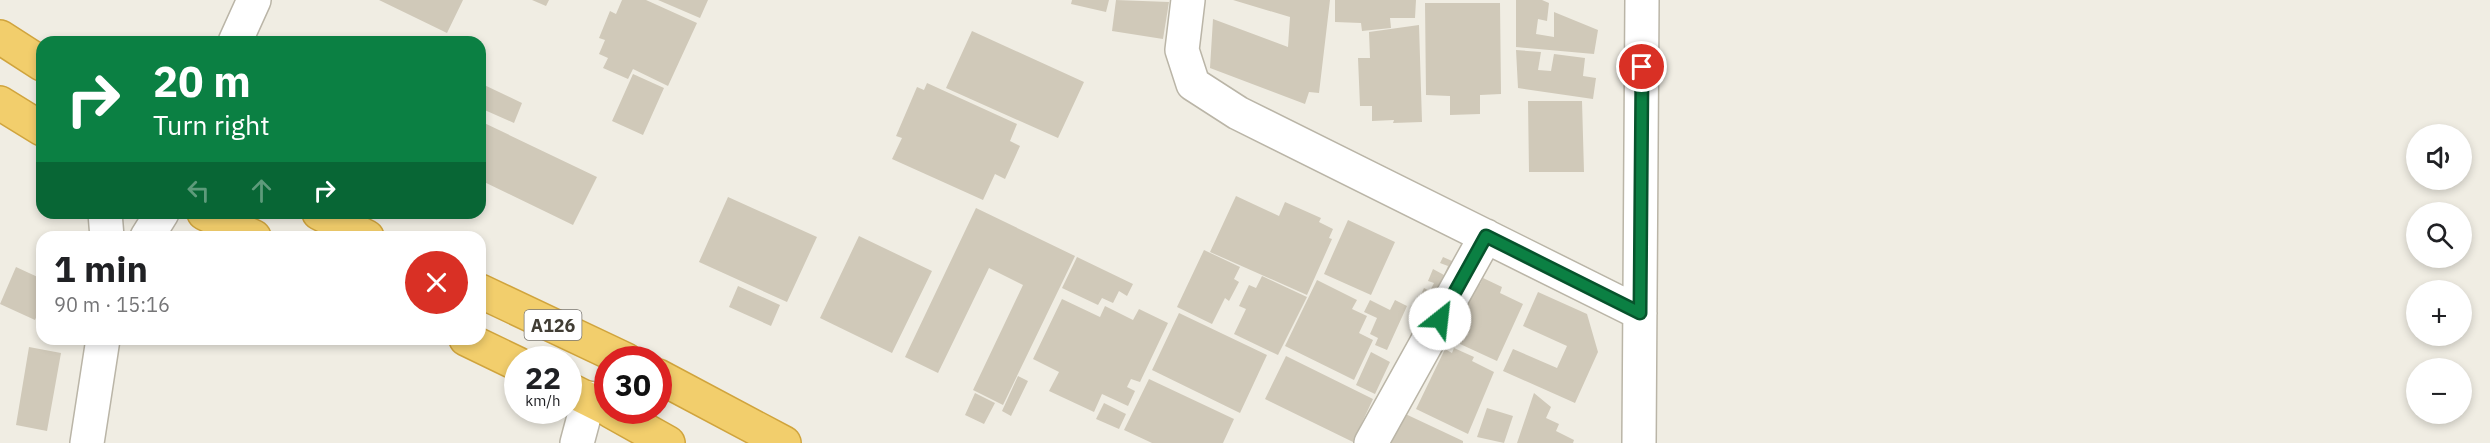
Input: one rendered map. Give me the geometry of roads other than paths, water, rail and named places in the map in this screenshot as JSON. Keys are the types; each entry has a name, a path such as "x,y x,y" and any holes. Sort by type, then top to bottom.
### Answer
{"highway":[{"path":"0,37 36,60"},
{"path":"0,104 36,125"},
{"path":"216,219 242,231"},
{"path":"331,219 355,231"},
{"name":"A126","path":"486,294 596,346"},
{"name":"A126","path":"478,345 504,357"},
{"path":"672,383 784,443"},
{"path":"634,424 668,443"}],"street":[{"path":"238,36 254,0"},
{"path":"1188,0 1182,50 1193,84 1238,113 1640,313"},
{"path":"1639,443 1642,0"},
{"path":"1371,443 1486,236"},
{"path":"87,443 102,345"},
{"path":"577,443 594,402"}]}
